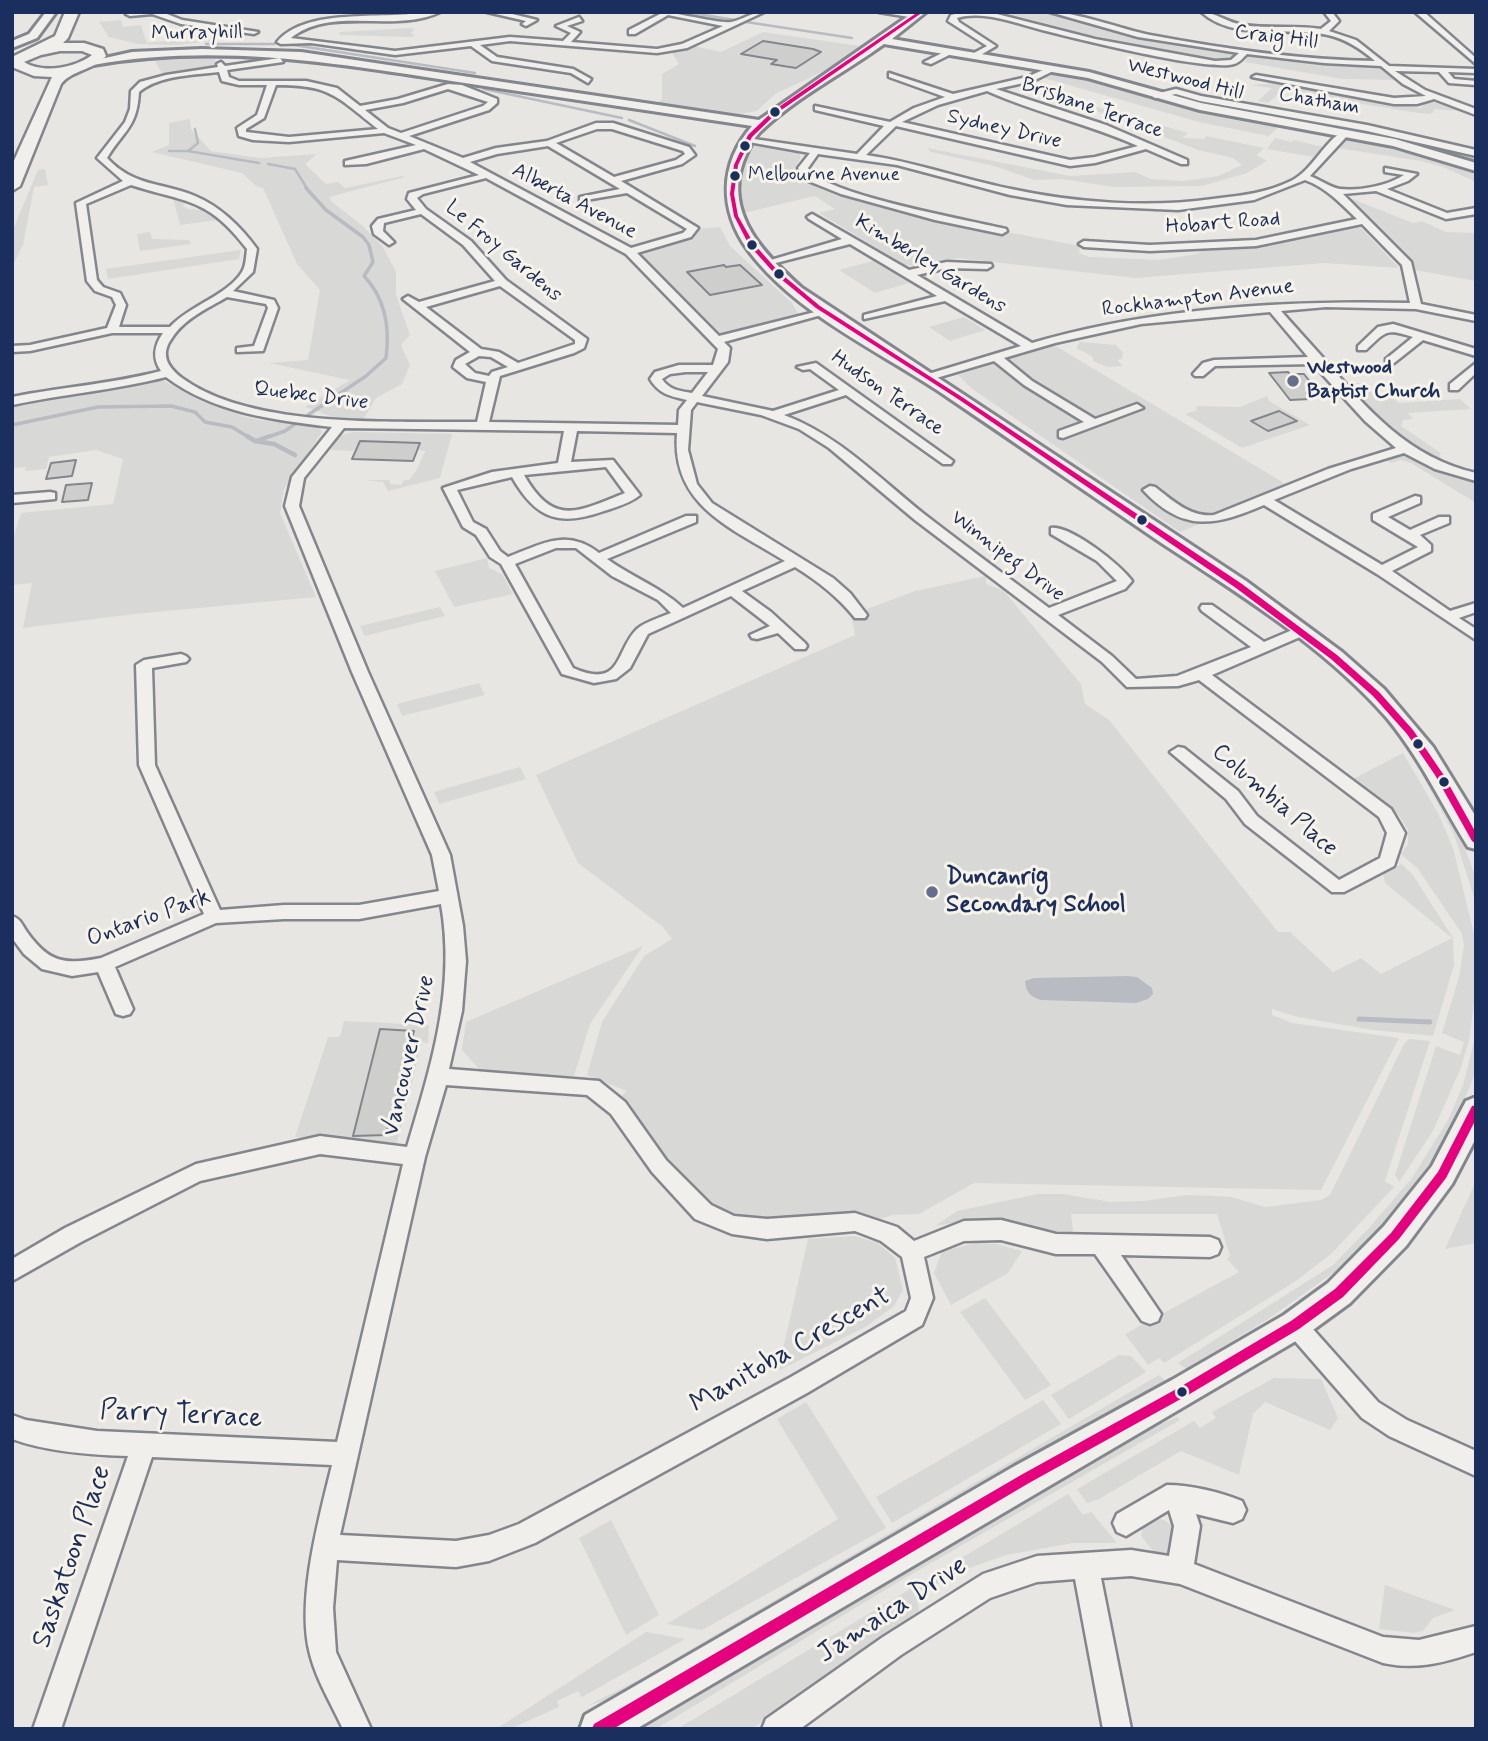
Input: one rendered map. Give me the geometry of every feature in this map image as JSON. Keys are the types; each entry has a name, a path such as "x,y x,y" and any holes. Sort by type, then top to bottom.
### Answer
{"highway":[{"path":"19,60 44,49 61,37 72,12"},
{"path":"83,12 73,39 84,59"},
{"path":"44,49 84,59"},
{"path":"19,60 84,59"},
{"path":"12,186 54,84 60,76 84,59"},
{"path":"12,153 41,88 43,76 19,60"}],"street":[{"path":"19,60 51,12"},
{"path":"130,14 149,12"},
{"path":"155,12 196,25 254,32"},
{"path":"169,17 187,12"},
{"path":"332,12 344,16 344,20"},
{"path":"267,53 299,28 344,20 396,19 436,12"},
{"path":"491,12 533,20 526,24"},
{"path":"282,40 311,41 395,53 510,39 646,52 668,51 760,12"},
{"path":"883,12 918,14"},
{"name":"Craig Hill","path":"1054,12 1138,34 1245,52 1326,62 1476,71"},
{"path":"1205,12 1215,22 1229,26 1323,32 1360,44 1408,83 1476,112"},
{"path":"1323,32 1335,21 1328,12"},
{"path":"1419,12 1476,62"},
{"path":"632,32 665,13 732,25"},
{"path":"977,55 992,46 956,24 954,17 979,13 1205,62 1233,62 1245,52"},
{"path":"918,14 884,41 762,124 747,141 735,167 731,194 741,228 777,262 795,288 827,312 929,377 1302,631 1356,675 1397,716 1449,787 1476,841"},
{"path":"227,27 246,19"},
{"path":"565,44 576,32 560,26 579,19"},
{"name":"Westwood Hill","path":"884,41 1089,75 1200,106 1418,149 1476,167"},
{"path":"472,43 495,59 573,71 588,81"},
{"path":"928,62 953,51"},
{"path":"222,70 220,64 231,52 248,64"},
{"name":"Murrayhill","path":"84,59 231,52 341,60 762,124"},
{"path":"12,401 62,391 117,386 168,373 161,363 160,351 166,337 181,321 225,293 248,272 252,249 239,231 220,214 187,196 129,182 117,176 102,158 128,123 134,110 137,89 166,77 284,59"},
{"path":"859,157 869,143 915,111 953,97 1037,78 1052,68"},
{"path":"1440,69 1452,81 1476,83"},
{"name":"Alberta Avenue","path":"222,70 225,79 239,83 273,77 334,90 385,130 462,161 485,176 630,252 718,340"},
{"path":"285,70 294,78 293,82"},
{"path":"262,74 273,77 261,116 241,128 246,137 275,140 385,130"},
{"path":"892,75 953,97"},
{"path":"1256,77 1394,101 1417,101 1437,96"},
{"path":"359,109 400,101 448,86 459,87 494,101 486,108 401,136"},
{"name":"Brisbane Terrace","path":"987,88 1012,99 1103,127 1184,162"},
{"name":"Chatham","path":"1156,95 1179,91 1200,98 1367,128 1476,153"},
{"path":"1452,103 1476,101"},
{"name":"Sydney Drive","path":"818,107 1070,163 1147,146"},
{"path":"462,161 496,151 549,143 596,126 613,126 686,149 690,155 679,162 615,180"},
{"path":"747,141 897,162 1000,190 1067,202 1146,207 1202,205 1267,193 1304,177 1345,133"},
{"path":"549,143 693,228 687,235 630,252"},
{"path":"348,163 424,146"},
{"path":"816,152 803,168 809,178 832,188 933,216 1002,231"},
{"path":"366,161 375,169"},
{"path":"1335,192 1376,188 1404,181 1412,174 1388,170"},
{"name":"Le Froy Gardens","path":"485,176 412,195 412,199 423,211 467,243 502,282 581,339 580,345 570,351 496,374 492,380"},
{"path":"1304,177 1324,184 1335,192 1407,264 1416,306"},
{"path":"1367,177 1394,183"},
{"path":"112,330 121,305 116,295 99,289 92,281 81,203 129,182"},
{"path":"1376,188 1446,216"},
{"path":"583,199 630,190"},
{"path":"1065,214 1067,202"},
{"path":"389,242 378,232 377,226 381,221 423,211"},
{"path":"1454,229 1439,220 1446,216 1476,211"},
{"name":"Kimberley Gardens","path":"812,217 1029,346"},
{"name":"Hobart Road","path":"1084,244 1155,248 1256,243 1363,221"},
{"path":"777,262 851,240"},
{"path":"908,274 937,265 960,262 987,267"},
{"path":"478,352 413,302 502,282"},
{"path":"225,293 270,302 273,308 259,349 241,350"},
{"path":"869,317 946,297"},
{"name":"Rockhampton Avenue","path":"929,377 1029,346 1141,321 1326,304 1416,306 1476,318"},
{"path":"1273,309 1362,408 1407,449 1438,465 1476,477"},
{"path":"827,312 718,340 724,348 722,362 685,410 682,450 687,472 701,499 723,517 828,582 845,596 860,615"},
{"path":"1362,348 1382,329 1393,327 1476,352"},
{"path":"12,349 30,348 112,330 172,330"},
{"path":"1390,361 1421,336"},
{"path":"482,427 492,380 471,376 459,367 464,359 478,352 492,352 516,367"},
{"path":"996,357 1028,383 1092,422"},
{"path":"1199,374 1207,365 1214,363 1319,360"},
{"name":"Hudson Terrace","path":"803,367 812,365 947,461"},
{"name":"Winnipeg Drive","path":"714,369 688,366 659,374 656,379 661,387 692,399 777,416 803,426 833,445 920,517 1107,659 1132,684 1178,681 1201,674 1302,631"},
{"path":"1454,387 1476,366"},
{"name":"Quebec Drive","path":"168,373 192,391 261,415 341,424 682,429"},
{"path":"777,416 779,411 850,390"},
{"path":"1063,434 1137,408"},
{"name":"Vancouver Drive","path":"341,424 298,477 292,506 360,672 441,855 457,961 452,1011 438,1076 415,1157 326,1547 320,1608 323,1653 357,1729"},
{"path":"564,466 571,428"},
{"path":"1150,490 1187,515 1207,520 1266,501 1369,458 1407,449"},
{"path":"517,474 532,500 544,509 559,514 580,515 633,495 609,463 492,475 449,488 468,524 481,532 495,554 507,562 567,671 583,680 604,678 621,669 631,655 635,640 643,631 794,562"},
{"path":"12,499 50,496"},
{"path":"1382,571 1426,548 1378,517 1415,500"},
{"path":"1266,501 1382,571 1476,636"},
{"path":"652,518 667,529"},
{"path":"598,558 691,519"},
{"path":"1409,535 1444,520"},
{"path":"1048,614 1120,586 1125,581 1119,573 1081,544 1056,531"},
{"path":"507,562 554,544 579,544 617,573 663,597 680,613"},
{"path":"732,590 800,646"},
{"path":"1450,616 1476,607"},
{"path":"1206,608 1261,647"},
{"path":"757,635 780,628"},
{"path":"181,659 144,665 147,765 214,917"},
{"name":"Columbia Place","path":"1178,752 1233,795 1251,820 1338,888 1388,862 1396,833 1385,813 1201,674"},
{"name":"Ontario Park","path":"12,923 28,950 41,963 57,970 85,969 104,964 214,917 284,912 359,912 449,896"},
{"path":"104,964 123,1009"},
{"path":"438,1076 592,1087 618,1108 659,1166 703,1212 732,1225 767,1229 855,1222 889,1234 912,1252 964,1231 1001,1230 1056,1244 1210,1247"},
{"path":"600,1729 1013,1486 1184,1391 1295,1325 1339,1293 1395,1236 1443,1175 1476,1109"},
{"path":"12,1271 73,1236 196,1173 320,1145 415,1157"},
{"path":"1101,1245 1150,1314"},
{"name":"Manitoba Crescent","path":"326,1547 456,1554 489,1548 526,1534 799,1385 914,1318 922,1298 912,1252"},
{"path":"1295,1325 1370,1410 1398,1428 1476,1464"},
{"name":"Parry Terrace","path":"12,1427 26,1432 97,1443 347,1454"},
{"name":"Saskatoon Place","path":"47,1729 144,1445"},
{"path":"1126,1523 1167,1497 1178,1497 1233,1510"},
{"path":"1178,1497 1187,1526 1180,1571"},
{"name":"Jamaica Drive","path":"776,1729 892,1646 983,1587 1037,1569 1086,1568 1131,1563 1180,1571 1383,1650 1407,1656 1476,1639"},
{"path":"1086,1568 1117,1729"}],"shaded area":[{"path":"1002,12 1048,12 1128,35 1239,53 1227,61 1217,60 1091,35"},
{"path":"121,20 123,27 141,25 147,43 183,39 184,42 213,41 176,45 138,44 109,37 99,22"},
{"path":"415,29 411,33 413,37 339,35 340,32"},
{"path":"763,32 860,46 824,71 775,94 757,111 739,114 657,103 662,99 662,74 679,64 672,53 693,46 721,52"},
{"path":"1249,55 1318,63 1381,66 1386,67 1396,80 1342,79 1245,62"},
{"path":"216,58 213,68 163,75 155,61"},
{"path":"1055,74 1087,79 1180,106 1280,125 1269,136 1199,122 1044,78"},
{"path":"1274,83 1420,108 1427,102 1442,103 1459,111 1433,109 1434,112 1429,114 1282,91 1268,103 1258,101 1272,88 1250,85"},
{"path":"1057,96 1188,133 1182,138 1204,139 1206,136 1264,148 1257,155 1267,161 1247,173 1202,186 1114,187 1062,179 1034,180 994,166 931,152 927,148 1070,176 1136,172 1150,179 1184,181 1218,176 1242,165 1233,158 1198,150"},
{"path":"190,119 191,129 211,151 260,158 317,154 305,164 326,184 338,182 345,188 405,177 329,197 383,247 396,272 396,295 410,335 401,345 410,365 402,384 376,398 363,420 336,418 305,407 350,380 269,363 308,360 320,290 297,264 263,188 256,186 242,173 152,152 169,145 169,123"},
{"path":"1275,138 1323,147 1313,157 1267,149"},
{"path":"1345,140 1377,144 1476,173 1476,182 1443,167 1421,161 1337,148"},
{"path":"749,146 799,153 801,157 794,169 807,180 913,214 1080,246 1079,253 1089,257 1159,260 1197,254 1204,249 1259,245 1300,238 1347,226 1361,228 1399,268 1325,263 1135,278 958,258 916,267 905,265 819,213 835,209 815,196 744,213 740,189 741,172"},
{"path":"45,169 48,185 34,187 23,245 12,267 12,232 38,170"},
{"path":"1335,192 1413,223 1422,221 1446,232 1476,233 1476,281 1409,269"},
{"path":"173,197 190,202 182,205 187,209 206,210 218,220 180,225"},
{"path":"720,227 730,246 792,303 799,315 723,334 714,330 642,255 682,241 698,229"},
{"path":"150,232 152,239 189,240 191,244 140,251 137,234"},
{"path":"241,250 239,259 108,279 106,269"},
{"path":"873,261 909,283 875,293 839,270"},
{"path":"964,317 985,330 950,341 929,327"},
{"path":"1080,342 1116,345 1123,353 1122,359 1117,360 1123,366 1107,367 1093,361 1093,357 1076,348"},
{"path":"1054,345 1284,483 1280,490 1180,532 971,388 958,375"},
{"path":"153,379 164,381 203,402 244,413 241,416 319,426 322,432 284,489 280,513 316,597 135,614 23,628 32,583 12,585 12,542 21,513 113,504 123,459 96,450 49,457 46,469 25,471 26,467 12,468 12,404 52,394 114,388"},
{"path":"1362,383 1378,399 1391,397 1399,403 1460,399 1471,409 1408,413 1413,419 1403,420 1401,426 1441,453 1439,457 1450,467 1408,443 1383,423 1345,384"},
{"path":"1267,396 1269,401 1310,425 1242,448 1185,414 1197,410 1196,406 1240,407"},
{"path":"353,432 452,434 440,478 388,491 383,482 365,480 390,480 390,484 401,485 416,471 425,451 418,450 420,443 360,441 353,451 330,450 339,436"},
{"path":"1403,452 1476,479 1476,503 1411,463 1401,460 1391,463 1382,457"},
{"path":"487,558 489,568 502,574 513,594 454,607 435,571"},
{"name":"Duncanrig Secondary School","path":"986,576 986,584 1003,590 1081,684 1085,704 1109,720 1278,932 1290,932 1333,972 1361,958 1381,974 1452,938 1385,883 1383,873 1402,864 1413,875 1453,938 1454,965 1433,1036 1373,1030 1298,1017 1272,1009 1272,1015 1292,1023 1399,1038 1321,1190 974,1183 919,1214 892,1215 880,1219 861,1213 759,1218 722,1212 694,1195 619,1098 627,1091 587,1075 602,1022 644,956 672,939 663,927 578,863 536,775 855,635 851,615 915,591"},
{"path":"440,607 445,616 365,636 360,626"},
{"path":"479,683 485,695 402,716 397,704"},
{"path":"1403,753 1438,813 1453,848 1475,938 1476,987 1469,1041 1460,1070 1433,1131 1399,1182 1395,1175 1436,1046 1460,1055 1464,1042 1442,1033 1459,977 1464,945 1462,934 1418,869 1401,854 1408,844 1408,830 1398,814 1353,779"},
{"path":"520,767 526,779 439,804 434,792"},
{"path":"1428,773 1457,826 1475,876 1476,904 1454,834 1422,774"},
{"path":"643,946 590,1024 574,1076 481,1071 462,1050 466,1022"},
{"path":"1137,977 1152,988 1153,994 1136,1003 1041,1000 1029,993 1025,981 1034,978"},
{"path":"344,1021 429,1025 428,1043 422,1042 397,1143 295,1137 328,1037 340,1037"},
{"path":"1476,1034 1476,1070 1453,1128 1406,1198 1370,1239 1343,1266 1268,1319 1186,1369 1178,1363 1333,1265 1369,1228 1412,1178 1448,1120 1463,1085"},
{"path":"1409,1039 1430,1041 1385,1181 1394,1187 1331,1254 1293,1283 1164,1363 1159,1358 1148,1365 1125,1334 1239,1272 1227,1259 1230,1256 1217,1214 1071,1214 1073,1231 1067,1236 1056,1236 999,1222 970,1220 935,1226 957,1211 1038,1194 1063,1194 1111,1202 1186,1195 1215,1196 1231,1197 1265,1207 1321,1200 1330,1195 1404,1044"},
{"path":"1476,1181 1476,1243 1445,1249"},
{"path":"855,1236 878,1243 895,1258 903,1290 894,1306 867,1326 778,1371 808,1239"},
{"path":"977,1243 996,1244 1022,1251 1008,1273 951,1305 934,1273 942,1251"},
{"path":"985,1298 1051,1385 1025,1400 960,1312"},
{"path":"1119,1355 1131,1356 1146,1372 1069,1419 1051,1395"},
{"path":"1159,1375 1165,1380 648,1686 587,1706 642,1678"},
{"path":"1274,1378 1321,1379 1338,1418 1330,1430 1265,1402 1253,1414 1239,1475 1181,1451 1099,1499 1087,1503 1077,1489 1194,1421 1200,1428 1216,1418 1212,1412"},
{"path":"1043,1400 1061,1424 892,1523 876,1497"},
{"path":"806,1402 886,1528 702,1630 667,1624 838,1519 777,1419"},
{"path":"1177,1417 1180,1420 898,1582 656,1729 634,1729 1107,1448"},
{"path":"1068,1494 1083,1515 1091,1512 1117,1543 1073,1543 1006,1555 955,1573 917,1597 919,1611 752,1729 677,1729"},
{"path":"1151,1518 1164,1520 1178,1529 1176,1551 1167,1556 1153,1551 1141,1536 1143,1522"},
{"path":"611,1520 659,1615 626,1635 579,1538"},
{"path":"1385,1585 1455,1610 1433,1618 1423,1631 1414,1633 1379,1629"},
{"path":"646,1632 685,1639 582,1697 578,1691 557,1701 559,1707 510,1729 496,1729"}],"building":[{"path":"763,41 821,52 796,68 771,64 777,60 741,54"},
{"path":"740,265 762,285 710,295 687,272"},
{"name":"Westwood Baptist Church","path":"1269,373 1304,374 1319,393 1306,393 1310,399 1290,400"},
{"path":"1279,411 1297,421 1268,431 1251,421"},
{"path":"360,441 420,443 413,461 352,459"},
{"path":"76,460 72,476 46,479 51,463"},
{"path":"92,483 88,500 62,502 66,485"},
{"path":"380,1029 414,1031 386,1135 353,1136"}],"waterway":[{"path":"686,12 735,20"},
{"path":"746,22 852,38"},
{"path":"206,44 274,44"},
{"path":"287,44 475,73"},
{"path":"484,89 622,118"},
{"path":"629,120 695,146"},
{"path":"188,151 198,143 195,129"},
{"path":"169,151 188,151"},
{"path":"188,151 259,163"},
{"path":"268,164 295,169 308,190"},
{"path":"306,188 326,210 363,237 369,245 373,262 364,276 382,304 387,325 386,358 366,376 308,415"},
{"path":"12,425 98,407 171,406 195,412 205,422 232,427 250,438"},
{"path":"265,438 285,431 295,424"},
{"path":"247,436 255,441 274,444 295,455"},
{"path":"256,441 270,436"},
{"path":"1359,1019 1430,1022"}],"transit line":[{"path":"921,12 775,112 750,136 736,165 732,194 736,216 752,245 777,273 818,307 960,398 1239,586 1334,657 1376,694 1410,732 1439,774 1476,841"},
{"path":"599,1729 1025,1479 1184,1391 1295,1325 1339,1293 1395,1236 1442,1175 1476,1109"}],"place":[{"name":"Melbourne Avenue","path":"735,176"},
{"name":"Westwood Baptist Church","path":"1293,381"},
{"name":"Duncanrig Secondary School","path":"932,892"}]}
